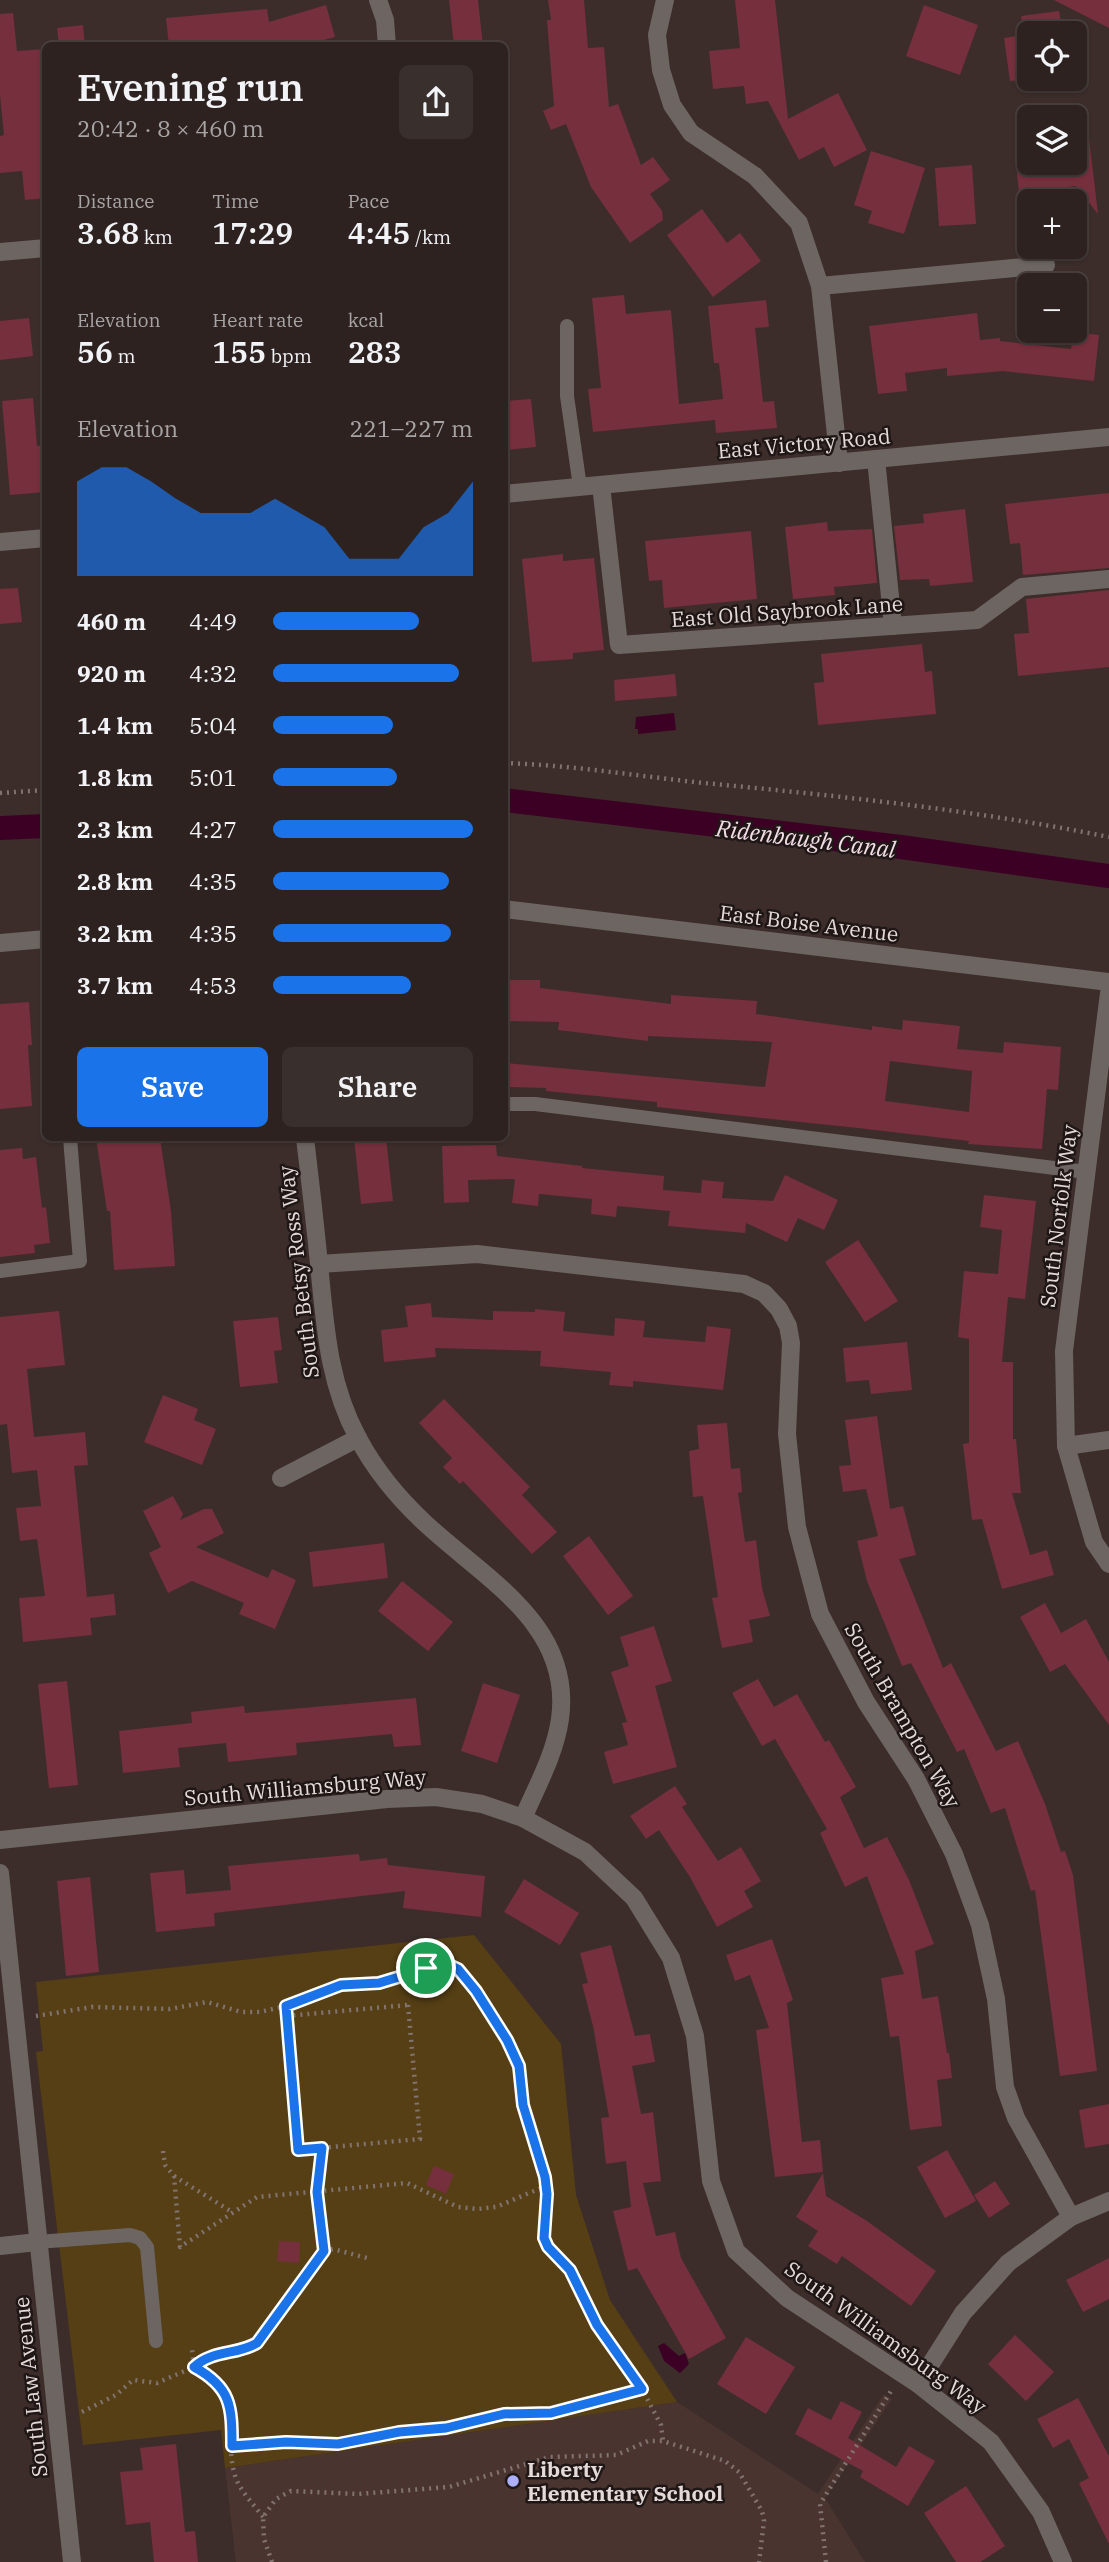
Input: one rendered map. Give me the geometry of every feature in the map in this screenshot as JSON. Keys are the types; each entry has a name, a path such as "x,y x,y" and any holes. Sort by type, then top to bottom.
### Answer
{"street":[{"path":"378,0 385,20 387,42"},
{"path":"665,0 657,35 661,70 672,105 691,133 755,176 799,223 820,286 839,463"},
{"path":"0,253 42,248"},
{"path":"820,286 1046,265"},
{"name":"East Victory Road","path":"508,494 1109,437"},
{"path":"876,459 893,626"},
{"name":"East Old Saybrook Lane","path":"601,485 619,645 977,620 1022,587 1109,579"},
{"path":"0,542 42,538"},
{"name":"East Boise Avenue","path":"508,909 1109,982"},
{"path":"0,943 42,939"},
{"name":"South Norfolk Way","path":"1109,993 1064,1351 1066,1446 1094,1542 1109,1564"},
{"name":"South Betsy Ross Way","path":"305,1141 326,1335 335,1385 358,1438 387,1482 425,1524 515,1601 540,1629 553,1654 559,1684 561,1718 551,1755 523,1818"},
{"name":"South Brampton Way","path":"319,1264 437,1254 516,1256 744,1284 764,1293 779,1309 788,1326 791,1343 787,1434 797,1527 820,1615 866,1702 916,1779 954,1854 980,1925 996,1999 1005,2087 1016,2118 1071,2217"},
{"path":"281,1478 358,1438"},
{"path":"1066,1446 1109,1440"},
{"name":"South Williamsburg Way","path":"0,1840 387,1799 447,1799 481,1804 523,1818 585,1852 634,1898 671,1958 695,2036 711,2181 736,2251 787,2298 918,2384 991,2442 1041,2512 1063,2562"},
{"name":"South Law Avenue","path":"0,1873 6,1979 72,2562"},
{"path":"918,2384 962,2313 1008,2263 1071,2217 1109,2201"},
{"path":"0,2246 37,2242"}],"lane":[{"path":"568,326 567,396 580,487"},
{"path":"508,1104 535,1104 1087,1172"},
{"path":"0,1271 80,1261 70,1141"},
{"path":"37,2242 130,2235 140,2238 147,2247 156,2342"}],"path":[{"path":"508,763 553,764 914,804 1109,837"},
{"path":"0,793 42,790"},
{"path":"36,2016 92,2007 170,2009 206,2002 242,2012 260,2012 286,2006 341,1985 379,1983 445,1963 458,1969 476,1991 507,2040 519,2066 523,2105 546,2186 544,2238 548,2247 570,2270 597,2325 642,2389 661,2425 663,2441"},
{"path":"286,2006 286,2015 298,2150 420,2139 408,2005 286,2015"},
{"path":"322,2148 317,2192 324,2251"},
{"path":"163,2151 165,2165 173,2176 232,2212"},
{"path":"173,2176 180,2247 257,2197 407,2183 458,2207 478,2209 496,2207 546,2186"},
{"path":"82,2412 116,2395 132,2380 157,2383 194,2367 212,2355 248,2348 257,2343 324,2251 332,2249 371,2259"},
{"path":"192,2349 194,2367"},
{"path":"194,2367 209,2375 229,2401 237,2481 263,2517 264,2539 272,2562"},
{"path":"232,2446 286,2442 338,2444 399,2432 446,2428 504,2414 551,2413 642,2389"},
{"path":"826,2562 820,2504 891,2391"},
{"path":"263,2517 276,2500 291,2491 358,2494 449,2487 550,2457 616,2455 648,2441 663,2441 725,2461 739,2472 751,2490 764,2521 759,2562"}],"shaded area":[{"path":"674,713 676,730 638,734 638,729 635,729 636,717"},
{"path":"474,1935 561,2044 576,2195 610,2300 677,2402 225,2468 221,2430 83,2445 36,2052 43,2051 36,1982"},
{"path":"664,2343 679,2356 685,2353 689,2364 680,2373 664,2361 658,2346"},
{"name":"Liberty Elementary School","path":"884,2394 892,2399 825,2498 865,2562 236,2562 225,2468 677,2402 818,2494"}],"building":[{"path":"449,0 478,0 483,42 454,42"},
{"path":"548,0 584,0 588,48 604,47 609,107 618,104 641,165 653,157 670,180 650,194 662,211 663,220 630,243 591,187 566,124 551,130 543,111 554,106 547,20 551,20"},
{"path":"735,0 775,0 788,119 838,93 867,150 834,167 824,147 799,160 768,101 746,104 744,86 713,89 709,51 740,48"},
{"path":"1054,0 1109,0 1109,28"},
{"path":"326,5 335,37 325,42 169,42 166,18 267,9 269,22"},
{"path":"924,5 978,25 960,75 906,56"},
{"path":"1059,11 1061,21 1022,21 1021,16"},
{"path":"13,13 17,51 42,49 42,198 25,200 22,171 0,173 0,136 4,135 0,95 0,14"},
{"path":"83,25 85,42 59,42 57,28"},
{"path":"1017,36 1017,80 1010,81 1004,38"},
{"path":"1087,121 1098,214 1087,200 1087,189 1078,189 1076,186 1019,189 1017,175 1087,175"},
{"path":"871,151 925,168 904,234 868,223 872,211 854,205"},
{"path":"972,165 976,224 939,226 935,168"},
{"path":"702,209 727,243 740,233 761,261 713,297 667,235"},
{"path":"624,295 626,314 671,310 679,404 723,399 719,363 714,363 708,306 766,300 769,327 755,328 763,402 774,401 777,428 716,433 715,420 593,432 588,389 601,388 592,298"},
{"path":"977,313 980,340 1000,338 1000,341 1071,349 1072,343 1087,343 1087,334 1099,335 1094,381 1003,371 947,376 947,368 905,373 907,391 878,394 869,326"},
{"path":"29,318 33,356 0,360 0,321"},
{"path":"33,398 37,446 42,445 42,492 10,495 2,401"},
{"path":"531,399 536,447 508,450 508,401"},
{"path":"1109,493 1109,568 1023,575 1020,543 1010,544 1005,504"},
{"path":"965,509 973,582 930,586 929,579 900,580 894,526 924,523 923,514"},
{"path":"827,522 828,531 872,529 877,583 834,587 835,595 793,599 785,527"},
{"path":"751,531 757,599 664,608 662,580 649,581 645,541"},
{"path":"563,554 563,561 594,558 604,650 573,653 573,659 532,662 522,559"},
{"path":"18,588 22,622 0,624 0,589"},
{"path":"1109,590 1109,667 1018,676 1014,634 1029,633 1026,599"},
{"path":"922,644 925,672 932,671 936,714 818,725 814,683 824,682 821,654"},
{"path":"675,674 677,696 615,701 614,680"},
{"path":"508,980 540,980 540,988 671,1004 671,995 757,1001 756,1014 872,1030 872,1026 902,1030 903,1020 960,1026 957,1049 1003,1053 1004,1042 1061,1047 1058,1090 1047,1089 1042,1149 968,1144 969,1141 657,1107 657,1102 546,1091 546,1088 508,1087 508,1063 765,1087 772,1042 648,1036 648,1041 558,1030 559,1022 508,1021","holes":["890,1061 972,1071 969,1112 885,1101"]},
{"path":"29,1002 32,1045 28,1045 32,1106 0,1109 0,1004"},
{"path":"96,1141 160,1141 171,1211 175,1266 114,1270 110,1211 107,1211"},
{"path":"354,1141 386,1141 393,1201 361,1204"},
{"path":"496,1145 497,1156 664,1176 663,1190 701,1193 702,1180 724,1182 722,1198 773,1201 785,1175 838,1200 824,1230 798,1218 787,1242 746,1223 745,1233 668,1226 670,1211 617,1206 616,1217 591,1214 592,1199 539,1194 538,1206 512,1203 515,1179 468,1180 469,1202 444,1203 442,1146"},
{"path":"22,1148 23,1159 36,1157 42,1208 46,1207 50,1243 34,1245 35,1253 0,1257 0,1150"},
{"path":"984,1195 1036,1201 1025,1299 1008,1297 1002,1362 1013,1362 1013,1439 1016,1439 1021,1493 1012,1493 1030,1555 1047,1550 1054,1575 1002,1589 982,1519 972,1520 963,1444 969,1443 969,1339 958,1337 964,1271 998,1274 1002,1230 980,1227"},
{"path":"858,1240 898,1301 865,1322 825,1262"},
{"path":"431,1303 432,1317 493,1320 493,1311 535,1312 535,1309 565,1312 563,1331 614,1336 615,1318 645,1321 643,1337 705,1342 707,1326 731,1329 723,1390 633,1381 633,1387 609,1385 611,1372 540,1366 541,1351 435,1348 436,1357 384,1362 381,1330 408,1327 405,1306"},
{"path":"59,1311 65,1365 27,1369 34,1437 85,1432 88,1465 74,1466 87,1597 114,1594 116,1615 90,1618 92,1635 23,1642 19,1598 45,1596 37,1539 20,1541 16,1508 41,1506 37,1470 12,1473 7,1424 0,1425 0,1317"},
{"path":"278,1317 282,1350 274,1351 278,1383 240,1387 233,1321"},
{"path":"907,1342 912,1390 871,1394 869,1380 846,1382 843,1348"},
{"path":"163,1395 198,1409 194,1420 216,1429 202,1465 144,1442"},
{"path":"444,1399 530,1487 522,1495 557,1532 532,1554 463,1481 460,1484 443,1467 452,1458 419,1423"},
{"path":"877,1416 890,1509 903,1506 916,1555 899,1559 943,1668 951,1663 996,1751 1018,1741 1045,1804 1061,1852 1065,1851 1073,1875 1097,2071 1060,2076 1035,1890 1031,1891 1005,1808 991,1813 964,1749 957,1752 911,1663 902,1666 867,1581 857,1541 878,1536 866,1489 843,1492 839,1466 851,1465 845,1420"},
{"path":"727,1423 731,1469 740,1468 742,1492 738,1493 745,1542 756,1540 762,1588 770,1616 749,1620 753,1642 722,1648 712,1598 718,1597 703,1496 693,1497 689,1451 699,1449 697,1425"},
{"path":"173,1496 183,1514 180,1520 204,1509 212,1509 224,1533 196,1547 268,1578 272,1569 296,1580 275,1629 239,1614 244,1603 192,1581 168,1593 149,1553 161,1547 143,1511"},
{"path":"589,1536 633,1596 608,1615 563,1556"},
{"path":"384,1543 388,1578 313,1587 309,1552"},
{"path":"402,1581 453,1622 428,1651 378,1611"},
{"path":"1045,1603 1061,1633 1086,1619 1109,1662 1109,1725 1065,1664 1050,1672 1020,1617"},
{"path":"654,1626 672,1681 655,1686 677,1767 613,1784 604,1752 628,1745 622,1723 627,1722 611,1672 629,1666 620,1637"},
{"path":"758,1679 774,1707 797,1694 825,1742 829,1740 856,1787 840,1797 864,1848 887,1837 909,1880 934,1944 915,1951 922,1999 938,1996 949,2053 952,2078 937,2080 942,2126 910,2130 899,2036 890,2037 881,1978 904,1974 867,1876 845,1887 820,1833 827,1829 775,1739 762,1746 732,1693"},
{"path":"67,1681 78,1785 49,1788 38,1684"},
{"path":"483,1683 520,1695 497,1763 461,1751"},
{"path":"416,1698 421,1745 394,1747 392,1734 296,1743 297,1755 228,1762 226,1743 178,1748 180,1767 123,1773 119,1731 192,1723 191,1712 244,1706 245,1713"},
{"path":"675,1786 687,1804 682,1807 718,1861 741,1847 761,1881 744,1891 753,1907 717,1927 690,1877 659,1830 646,1839 630,1816"},
{"path":"359,1854 360,1861 387,1858 388,1865 485,1876 481,1917 403,1908 405,1891 214,1913 215,1926 156,1932 150,1873 184,1870 186,1894 231,1890 228,1866"},
{"path":"90,1877 99,1972 66,1976 57,1881"},
{"path":"524,1879 579,1913 560,1945 504,1912"},
{"path":"772,1939 793,2000 787,2003 802,2142 820,2140 823,2172 775,2177 756,2030 769,2028 750,1975 735,1981 726,1955"},
{"path":"611,1945 635,2036 650,2034 655,2062 632,2066 641,2114 653,2112 661,2181 643,2183 656,2236 675,2232 681,2258 726,2338 689,2359 637,2268 628,2271 613,2211 631,2207 626,2161 606,2164 601,2118 609,2117 593,2026 582,1984 588,1983 580,1953"},
{"path":"1109,2104 1109,2144 1085,2148 1079,2110"},
{"path":"947,2150 976,2201 945,2218 917,2167"},
{"path":"434,2166 454,2174 446,2194 426,2185"},
{"path":"823,2173 826,2196 867,2221 936,2271 911,2306 842,2256 837,2264 808,2246 818,2231 796,2217"},
{"path":"995,2181 1010,2204 989,2218 974,2195"},
{"path":"279,2241 300,2242 299,2263 277,2261"},
{"path":"1109,2258 1109,2299 1083,2312 1066,2280"},
{"path":"1015,2335 1054,2372 1026,2401 988,2364"},
{"path":"746,2337 795,2367 766,2414 717,2384"},
{"path":"1078,2398 1109,2456 1109,2544 1079,2483 1089,2478 1069,2439 1053,2448 1037,2419"},
{"path":"841,2401 862,2412 848,2438 896,2467 909,2446 935,2461 908,2506 860,2477 863,2471 795,2434 808,2408 831,2420"},
{"path":"176,2444 185,2532 195,2531 198,2562 154,2562 150,2522 126,2525 120,2472 143,2470 140,2448"},
{"path":"966,2486 1005,2546 980,2562 956,2562 924,2513"}],"waterway":[{"name":"Ridenbaugh Canal","path":"508,800 901,847 1109,876"},
{"name":"Ridenbaugh Canal","path":"0,828 42,826"}],"place":[{"name":"Liberty Elementary School","path":"513,2481"}],"route":[{"path":"445,1963 458,1969 476,1991 507,2040 519,2066 523,2105 545,2177 547,2194 544,2238 548,2247 570,2270 597,2325 642,2389 551,2413 504,2414 446,2428 399,2432 338,2444 286,2442 232,2446 229,2401 221,2387 209,2375 194,2367 212,2355 248,2348 257,2343 324,2251 317,2192 322,2148 298,2150 286,2006 341,1985 379,1983 426,1968 445,1963"}]}
